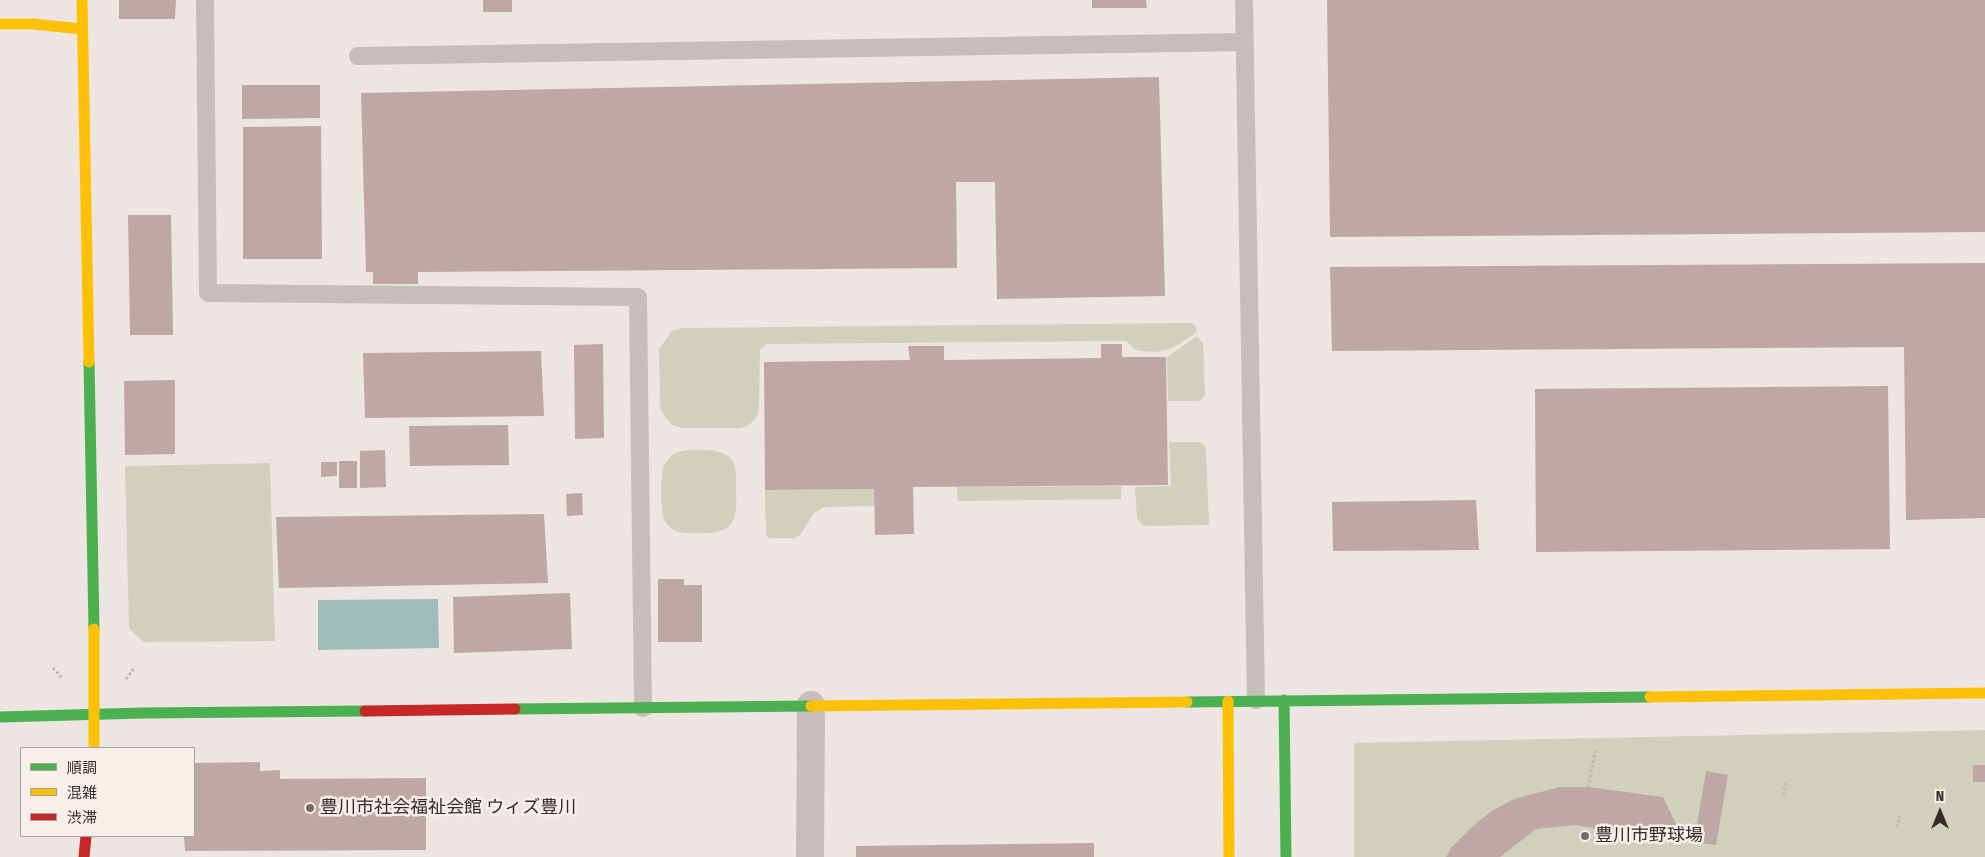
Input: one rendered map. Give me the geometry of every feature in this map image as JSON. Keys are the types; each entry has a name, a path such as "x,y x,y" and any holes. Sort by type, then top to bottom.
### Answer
{"street":[{"path":"82,0 94,747"},
{"path":"0,24 33,24 82,29"},
{"path":"0,717 153,712 1985,693"},
{"path":"1284,700 1286,857"},
{"path":"1228,701 1229,857"},
{"path":"810,857 811,706"},
{"path":"84,857 86,837"}],"lane":[{"path":"205,0 208,293 638,298 643,708"},
{"path":"1244,0 1256,700"},
{"path":"358,56 1244,42"}],"path":[{"path":"1588,787 1596,748"},
{"path":"1782,795 1787,780"},
{"path":"1897,828 1900,816"}],"green space":[{"path":"1191,323 1196,326 1197,332 1182,343 1169,349 1154,352 1135,350 1126,341 767,344 760,350 759,407 757,417 750,424 741,428 683,428 672,425 660,408 659,349 672,331 681,328"},
{"path":"1197,336 1203,343 1205,395 1198,401 1168,401 1167,357"},
{"path":"1169,442 1201,442 1206,448 1209,525 1143,526 1137,518 1135,487 1171,486"},
{"path":"711,450 727,456 735,466 736,508 733,521 723,530 716,532 678,532 666,523 664,518 661,486 665,464 678,452"},
{"path":"270,463 275,641 143,642 129,628 125,466"},
{"path":"1121,486 1121,499 958,501 957,487"},
{"path":"874,489 874,506 824,507 814,513 800,535 794,538 769,538 766,535 765,490"},
{"path":"1985,730 1985,857 1354,857 1354,743"}],"water":[{"path":"438,599 439,648 318,650 318,600"}],"building":[{"path":"119,0 176,0 175,19 119,19"},
{"path":"483,0 512,0 512,12 483,12"},
{"path":"1092,0 1146,0 1147,8 1092,8"},
{"path":"1327,0 1985,0 1985,232 1330,237"},
{"path":"1159,77 1165,296 997,299 995,182 956,182 957,268 418,272 418,284 373,284 373,272 366,272 361,93"},
{"path":"242,85 320,85 320,118 242,119"},
{"path":"321,126 322,259 243,259 243,127"},
{"path":"128,215 171,215 173,335 130,335"},
{"path":"1985,263 1985,518 1906,520 1904,347 1332,351 1330,267"},
{"path":"603,344 604,438 575,439 574,345"},
{"path":"1101,344 1122,344 1122,357 1166,357 1168,485 913,487 914,534 875,535 874,489 765,490 764,362 910,360 908,346 944,346 944,360 1101,358"},
{"path":"541,351 544,416 365,418 363,353"},
{"path":"175,380 175,454 125,455 124,381"},
{"path":"1888,386 1890,549 1536,552 1535,389"},
{"path":"508,425 509,465 410,466 409,426"},
{"path":"385,450 386,487 360,488 360,451"},
{"path":"339,461 357,461 357,488 339,488"},
{"path":"321,462 337,462 337,476 321,477"},
{"path":"582,493 583,515 567,516 566,494"},
{"path":"1476,500 1479,550 1333,551 1332,502"},
{"path":"544,514 548,583 279,588 276,517"},
{"path":"658,579 684,579 684,585 702,585 702,642 658,642"},
{"path":"570,593 572,649 454,653 453,597"},
{"name":"豊川市社会福祉会館 ウィズ豊川","path":"260,762 260,771 280,770 280,779 426,778 426,850 185,851 184,837 195,837 195,763"},
{"path":"1973,765 1985,765 1985,782 1973,782"},
{"path":"1706,771 1728,775 1716,845 1694,842"},
{"path":"1560,787 1588,787 1663,797 1685,843 1575,825 1536,829 1500,857 1446,857 1451,848 1490,812 1514,799"},
{"path":"1094,843 1094,857 856,857 856,846"}],"traffic: fast":[{"path":"89,362 94,629"},
{"path":"1187,702 1650,697"},
{"path":"1284,700 1286,857"},
{"path":"515,709 811,706"},
{"path":"0,717 143,713 365,711"}],"traffic: slow":[{"path":"82,0 89,362"},
{"path":"0,24 33,24 82,29"},
{"path":"94,629 94,747"},
{"path":"1650,697 1985,693"},
{"path":"1228,701 1229,857"},
{"path":"811,706 1187,702"}],"traffic: jam":[{"path":"365,711 515,709"},
{"path":"84,857 86,837"}],"place":[{"name":"豊川市社会福祉会館 ウィズ豊川","path":"310,808"},
{"name":"豊川市野球場","path":"1585,836"}]}
